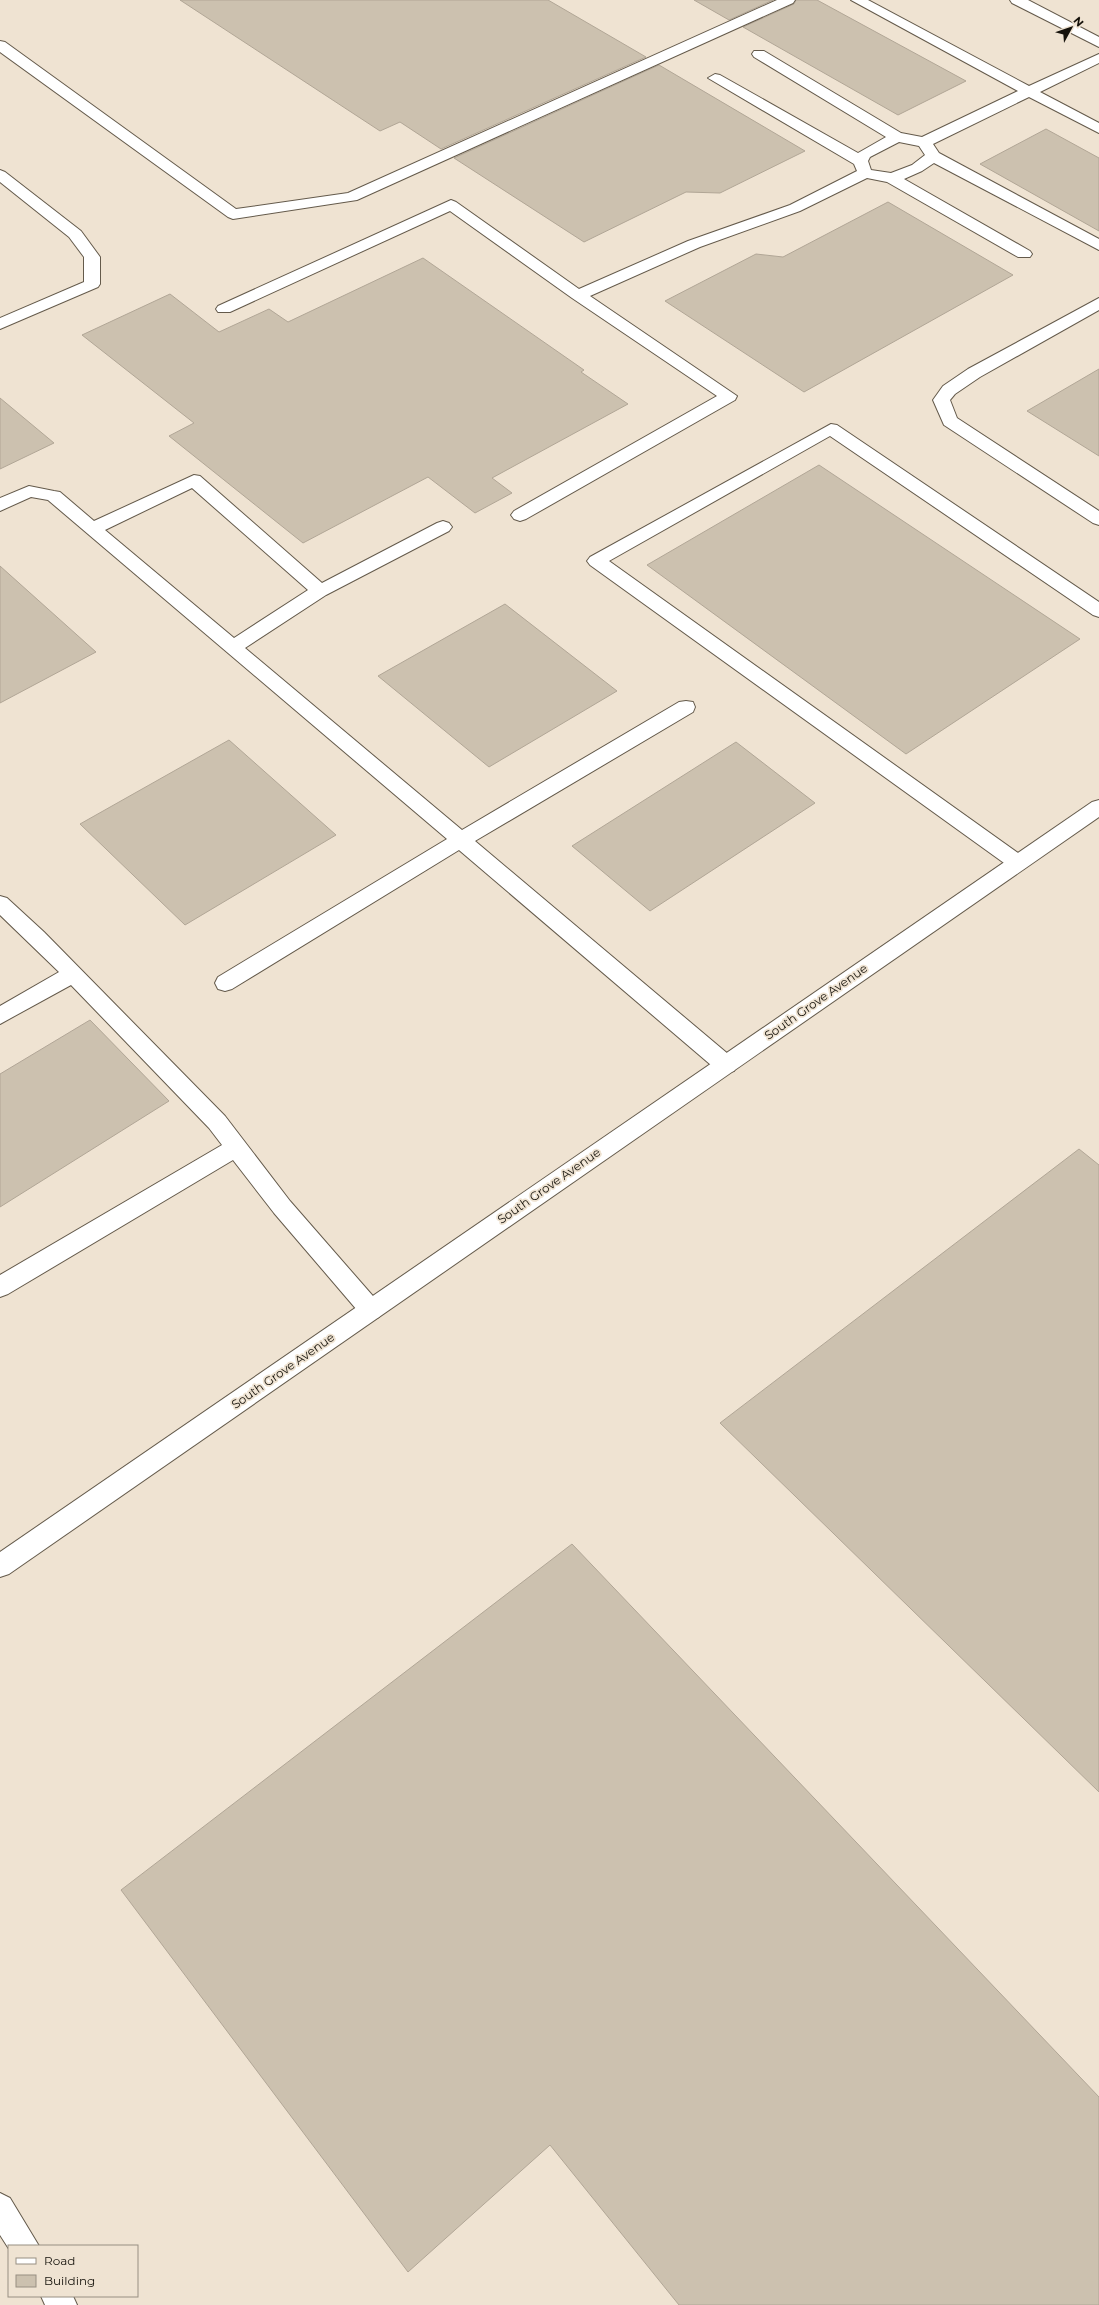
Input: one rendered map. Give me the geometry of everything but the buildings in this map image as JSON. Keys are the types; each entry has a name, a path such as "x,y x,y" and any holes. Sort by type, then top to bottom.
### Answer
{"main road":[{"path":"0,45 233,214 352,197 788,0"},
{"path":"858,0 1099,130"},
{"path":"1017,0 1099,43"},
{"path":"759,54 897,137 924,142 1099,58"},
{"path":"715,78 863,167 892,178 1024,254"},
{"path":"863,167 865,154 897,137"},
{"path":"924,142 933,156 1099,245"},
{"path":"892,178 917,168 933,156"},
{"path":"578,295 694,244 795,208 863,167"},
{"path":"0,174 75,234 92,257 92,284 0,324"},
{"path":"224,309 451,205 578,295 729,396 520,515"},
{"path":"1099,303 974,373 949,390 941,400 950,421 1099,519"},
{"path":"1018,863 596,561 831,429 1099,611"},
{"path":"92,529 194,480 320,591"},
{"path":"0,505 29,491 54,496 726,1065"},
{"path":"233,647 320,591 443,527"},
{"path":"225,983 461,840 686,707"},
{"name":"South Grove Avenue","path":"0,1566 1099,807"},
{"path":"0,903 73,974 218,1122 282,1207 371,1310"},
{"path":"0,1016 73,974"},
{"path":"0,1287 236,1147"},
{"path":"0,2208 23,2245"}]}
